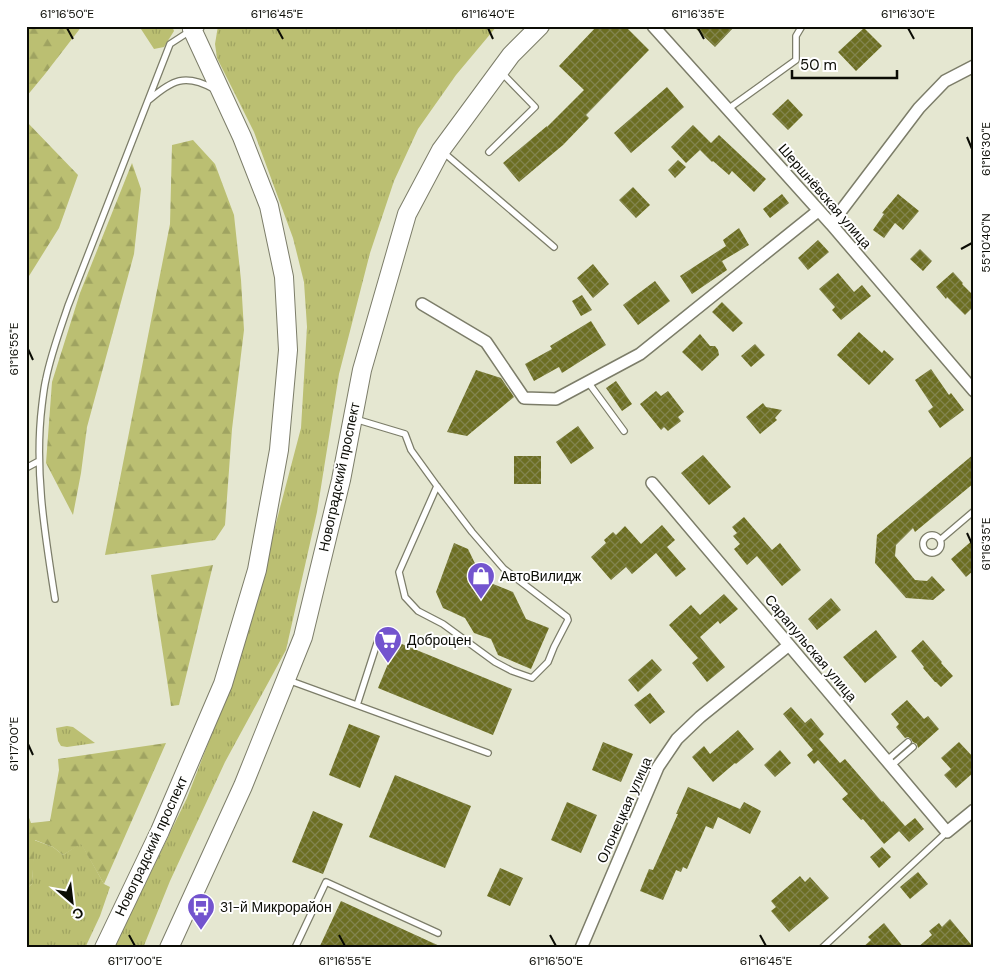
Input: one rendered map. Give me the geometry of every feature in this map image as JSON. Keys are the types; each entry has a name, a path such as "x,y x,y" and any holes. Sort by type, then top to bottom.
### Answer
{"main road":[{"name":"Новоградский проспект","path":"169,948 243,786 303,638 341,480 362,370 407,214 441,150 511,55 540,26"},
{"name":"Новоградский проспект","path":"104,948 160,831 223,684 257,570 279,450 288,350 284,277 269,206 242,137 193,28"}],"street":[{"name":"Шершнёвская улица","path":"653,26 831,224 973,388"},
{"path":"831,224 919,108 946,81 974,66"},
{"path":"422,304 486,342 524,398 556,399 640,354 818,211"},
{"name":"Сарапульская улица","path":"652,484 947,832"},
{"name":"Олонецкая улица","path":"581,948 658,767 677,739 700,717 789,645"},
{"path":"947,832 974,810"}],"lane":[{"path":"728,109 796,60 796,36 802,26"},
{"path":"56,599 44,529 39,461 40,421 45,380 68,306 170,44 193,28"},
{"path":"489,152 535,107 500,70"},
{"path":"148,102 162,89 179,80 203,83 222,94"},
{"path":"441,150 554,247"},
{"path":"588,382 624,431"},
{"path":"352,418 405,434 411,450 437,486 472,532 504,569 567,617 568,620 548,662 532,678 512,671 495,662 443,624 418,611 405,596 399,572 437,486"},
{"path":"26,468 39,461"},
{"path":"940,540 974,511"},
{"path":"357,705 379,637"},
{"path":"286,680 488,753"},
{"path":"889,763 910,744"},
{"path":"822,948 947,832"},
{"path":"295,948 326,882 438,933"}],"green space":[{"path":"26,26 82,26 26,97"},
{"path":"139,26 172,26 174,31 164,47 154,49"},
{"path":"218,26 497,26 456,75 418,129 394,181 370,253 339,374 317,512 286,650 225,762 170,881 143,948 114,948 187,798 214,728 246,637 301,428 307,327 304,282 293,238 254,132 217,58 215,44"},
{"path":"26,121 78,175 59,228 26,283"},
{"path":"193,140 215,164 234,215 241,280 244,330 232,429 225,525 215,540 105,555 170,224 172,145"},
{"path":"132,163 141,189 134,254 87,427 73,515 46,463 52,382 80,293"},
{"path":"213,565 179,705 171,706 151,575"},
{"path":"73,727 95,743 67,747 61,746 58,741 56,728"},
{"path":"166,743 104,884 81,844 63,855 53,847 35,840 32,884 26,889 26,810 31,823 50,821 59,770 58,759"},
{"path":"34,840 53,847 63,855 81,843 104,884 110,887 100,916 85,948 26,948 26,889 32,884"}],"building":[{"path":"597,26 625,26 649,50 586,115 589,118 563,145 519,182 503,163 547,127 584,90 559,66"},
{"path":"693,26 735,26 715,47"},
{"path":"864,28 882,46 856,71 838,52"},
{"path":"667,87 684,107 631,153 614,133"},
{"path":"788,99 803,115 788,130 772,114"},
{"path":"693,125 711,143 719,135 766,179 754,192 732,171 729,175 700,150 686,163 671,147"},
{"path":"678,160 686,167 675,178 668,170"},
{"path":"633,187 650,205 636,218 619,200"},
{"path":"782,194 789,203 770,218 763,209"},
{"path":"898,194 919,211 903,230 895,223 884,238 873,230 884,214 882,213"},
{"path":"739,228 749,245 722,261 727,270 692,294 680,276 726,246 723,240"},
{"path":"818,240 829,252 808,270 798,258"},
{"path":"920,249 932,261 923,271 910,259"},
{"path":"593,264 609,284 593,298 577,278"},
{"path":"953,272 974,296 974,306 965,315 947,297 946,299 936,287"},
{"path":"838,273 854,292 862,285 871,296 841,320 832,310 835,307 819,289"},
{"path":"655,281 670,301 638,325 623,305"},
{"path":"582,295 592,310 581,316 572,301"},
{"path":"722,302 743,323 733,332 712,312"},
{"path":"591,321 606,345 562,373 559,367 534,381 525,364 552,349 550,346"},
{"path":"859,332 882,353 884,350 894,359 869,385 837,355"},
{"path":"700,334 710,346 715,346 719,355 702,371 682,352"},
{"path":"755,344 765,355 751,367 741,356"},
{"path":"931,369 949,395 951,393 964,410 940,428 928,411 933,407 915,380"},
{"path":"476,370 501,378 514,397 467,436 447,432"},
{"path":"616,381 632,404 622,411 606,388"},
{"path":"656,391 661,396 668,391 684,412 678,417 681,421 668,431 664,427 661,430 640,404"},
{"path":"763,403 766,407 782,410 775,418 777,420 760,434 746,417"},
{"path":"578,426 594,448 571,464 556,442"},
{"path":"974,454 974,483 915,532 913,528 896,545 895,556 915,580 927,581 932,576 945,590 933,600 906,598 875,563 877,535"},
{"path":"703,455 731,487 709,505 681,473"},
{"path":"514,456 541,456 541,484 514,484"},
{"path":"744,517 772,550 780,543 801,570 782,586 757,556 747,565 734,549 740,544 733,536 737,533 732,527"},
{"path":"662,525 675,540 667,547 686,569 676,577 656,553 632,574 626,567 611,580 591,557 606,543 604,540 613,532 616,535 625,526 641,544"},
{"path":"974,539 974,570 966,577 951,559"},
{"path":"454,543 468,549 483,580 513,592 526,619 549,628 531,669 498,655 491,639 474,633 465,618 443,608 436,592"},
{"path":"724,594 738,609 720,624 718,621 700,637 725,667 707,682 692,663 698,658 669,625 691,605 700,615"},
{"path":"831,598 841,610 817,630 808,619"},
{"path":"876,630 897,657 865,683 843,657"},
{"path":"923,640 953,676 941,687 923,668 911,651"},
{"path":"397,642 512,689 493,735 378,688"},
{"path":"652,659 662,670 638,692 628,680"},
{"path":"650,693 665,712 650,724 634,705"},
{"path":"907,700 924,719 928,716 939,729 918,748 917,744 908,737 905,738 896,727 899,724 891,714"},
{"path":"791,707 805,723 811,718 824,734 819,739 840,763 845,759 905,826 884,844 863,819 861,820 842,799 848,794 818,760 814,764 807,755 813,750 783,714"},
{"path":"349,724 380,736 360,788 329,775"},
{"path":"738,730 754,749 713,782 692,757 704,746 710,754"},
{"path":"603,742 633,754 621,782 592,770"},
{"path":"959,742 974,758 974,772 956,788 944,775 951,769 941,758"},
{"path":"780,750 791,763 775,777 764,765"},
{"path":"395,775 471,806 445,868 369,837"},
{"path":"688,787 740,809 744,802 761,811 750,834 718,817 713,829 706,826 687,869 683,867 681,872 676,870 663,900 640,891 649,869 653,870"},
{"path":"567,802 597,815 581,853 551,840"},
{"path":"313,811 343,824 323,874 292,862"},
{"path":"915,818 924,829 909,842 899,831"},
{"path":"882,847 891,857 879,868 870,857"},
{"path":"500,868 523,878 510,906 487,896"},
{"path":"918,872 928,884 910,899 900,887"},
{"path":"800,876 805,882 810,877 829,898 789,932 771,911 776,907 771,901"},
{"path":"341,901 444,948 319,948"},
{"path":"950,919 974,948 917,948 932,935 929,931 939,923 942,927"},
{"path":"884,923 904,948 862,948 871,940 868,937"}],"place":[{"name":"АвтоВилидж","path":"481,600"},
{"name":"Доброцен","path":"388,664"},
{"name":"31-й Микрорайон","path":"201,931"}]}
